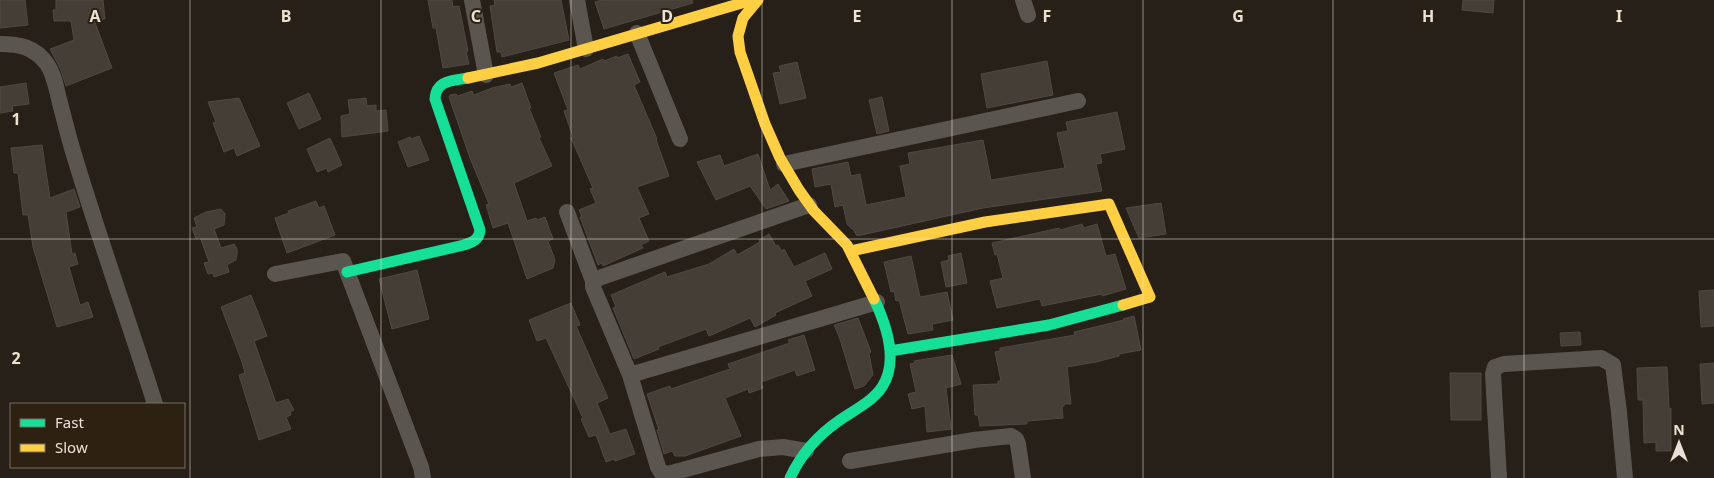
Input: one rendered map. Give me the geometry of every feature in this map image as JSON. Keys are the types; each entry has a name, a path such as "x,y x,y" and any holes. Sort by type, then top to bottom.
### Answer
{"street":[{"path":"472,0 486,75"},
{"path":"577,0 586,49"},
{"path":"347,272 464,245 478,239 480,230 435,99 435,92 439,85 444,82 538,63 752,0"},
{"path":"758,0 742,18 738,32 738,38 756,101 784,164 809,205 851,251 886,324 890,351 889,371 882,388 864,404 823,433 806,451 790,478"},
{"path":"637,33 680,139"},
{"path":"0,44 20,45 31,49 39,55 52,72 73,153 102,248 118,288 155,403"},
{"path":"784,164 1078,101"},
{"path":"851,251 985,222 1109,204 1150,297 1050,325 890,351"},
{"path":"593,281 809,205"},
{"path":"567,212 593,281 593,286 630,375 658,467 664,473 759,449 783,447 806,451"},
{"path":"274,274 343,261 421,466 423,478"},
{"path":"630,375 876,302"},
{"path":"1499,478 1493,374 1496,367 1504,364 1601,358 1613,365 1625,478"},
{"path":"850,461 974,440 1011,436 1016,439 1018,444 1023,478"}],"building":[{"path":"0,0 25,0 28,25 0,28"},
{"path":"56,0 103,0 105,19 94,20 112,68 66,86 60,68 50,49 74,40 71,21 54,21 53,10 56,10"},
{"path":"428,0 452,0 453,7 459,6 469,64 443,68 436,28 433,28"},
{"path":"494,0 561,0 569,40 502,57 501,52 497,52 490,6 495,5"},
{"path":"602,0 692,0 693,3 604,29 595,2"},
{"path":"1463,0 1494,0 1493,13 1462,10"},
{"path":"628,54 640,82 634,85 657,139 669,176 637,187 649,214 639,218 649,241 641,245 643,248 603,266 602,263 598,265 580,217 582,217 579,210 596,203 590,189 593,188 571,138 573,137 564,111 568,110 554,73 578,65 580,69 603,59 604,61"},
{"path":"1047,61 1053,95 987,108 981,74"},
{"path":"797,62 806,98 780,104 773,73 781,72 779,66"},
{"path":"26,83 29,104 12,106 13,111 0,113 0,87"},
{"path":"522,83 531,108 529,108 541,137 539,138 552,166 514,183 527,221 545,217 553,239 548,241 555,260 553,268 527,279 508,223 493,228 486,205 489,204 470,158 449,97 450,95 456,94 458,96 472,91 474,95 492,88 510,84 511,87"},
{"path":"309,93 321,119 299,129 287,103"},
{"path":"882,97 889,131 877,134 869,100"},
{"path":"239,98 260,146 237,156 234,148 224,152 213,123 216,122 208,102"},
{"path":"366,98 367,106 376,105 376,111 386,110 388,131 342,137 341,116 350,114 348,100"},
{"path":"1117,112 1125,149 1100,154 1102,163 1096,164 1102,191 983,208 857,236 847,224 843,205 835,207 831,184 815,187 812,169 848,162 851,176 860,174 866,205 906,197 900,166 910,164 908,153 983,140 991,180 1065,168 1057,133 1068,131 1066,122"},
{"path":"419,136 429,160 408,167 398,142 410,137 411,139"},
{"path":"330,138 342,165 328,172 327,168 317,172 307,149"},
{"path":"42,145 50,198 74,189 80,207 66,212 72,254 75,253 78,264 69,267 80,305 88,302 93,317 57,327 33,247 28,215 23,215 18,173 14,173 11,148"},
{"path":"758,154 770,190 778,184 789,201 766,209 750,186 716,200 697,162 720,155 724,166"},
{"path":"316,201 319,208 324,206 335,235 287,253 275,218"},
{"path":"1161,203 1166,234 1139,238 1126,208"},
{"path":"221,209 225,214 224,225 214,229 221,248 234,244 237,254 236,260 227,265 229,272 214,277 213,273 208,274 204,263 209,262 200,237 196,239 192,228 197,227 194,218 206,212"},
{"path":"1082,224 1084,228 1097,224 1106,256 1115,254 1126,289 1102,296 1102,294 1042,306 1040,299 997,308 990,281 1003,278 992,243"},
{"path":"769,234 776,246 778,245 782,251 784,249 794,267 825,253 832,269 805,281 812,296 775,313 776,315 755,327 750,318 709,336 706,329 658,347 659,349 634,359 613,308 616,307 611,295 665,272 667,277 709,264 734,249 737,255 760,242 759,240"},
{"path":"961,253 967,283 946,287 941,262 949,260 948,256"},
{"path":"911,256 920,297 947,292 953,320 932,324 933,330 908,334 899,300 896,301 894,291 891,292 884,262"},
{"path":"417,270 429,319 392,329 379,279"},
{"path":"1714,290 1714,326 1701,327 1699,291"},
{"path":"251,295 267,336 254,341 276,403 288,399 294,410 290,412 291,415 286,417 291,429 259,440 239,375 245,373 242,362 221,307"},
{"path":"571,303 580,325 576,326 608,398 597,403 610,434 626,429 635,454 615,461 614,459 606,462 596,435 589,437 581,419 583,418 546,338 537,341 529,320"},
{"path":"1134,316 1141,350 1119,354 1119,356 1096,362 1067,367 1071,404 1064,404 1062,406 1063,418 1027,421 1027,424 980,426 978,415 975,415 973,385 998,384 998,381 1001,381 995,352 1000,351 1000,348 1075,335 1074,332"},
{"path":"858,318 871,352 869,353 873,375 864,386 855,389 834,325"},
{"path":"1580,332 1581,345 1561,346 1560,333"},
{"path":"804,335 815,370 797,376 795,370 761,382 763,388 749,393 748,389 725,398 741,436 685,456 675,456 672,451 664,454 657,430 659,430 647,394 670,386 671,389 730,369 728,364 790,343 788,340"},
{"path":"952,355 961,384 946,388 951,429 927,432 925,406 912,409 908,394 916,392 910,364 915,363 914,361"},
{"path":"1714,363 1714,403 1702,404 1700,364"},
{"path":"1667,367 1669,409 1671,408 1671,451 1656,451 1656,442 1644,443 1643,400 1638,400 1637,368"},
{"path":"1450,373 1481,373 1481,420 1451,420"}],"traffic: fast":[{"path":"347,272 464,245 473,242 477,238 480,230 435,99 438,88 446,82 468,78"},
{"path":"790,478 799,461 817,439 845,416 873,397 882,387 887,377 890,366 889,343 883,320 874,299"},
{"path":"890,351 1049,325 1123,305"}],"traffic: slow":[{"path":"468,78 538,63 752,0"},
{"path":"758,0 743,18 738,36 740,52 765,124 780,158 799,190 814,211 847,245 874,299"},
{"path":"851,251 985,222 1109,204 1150,297 1123,305"}]}
